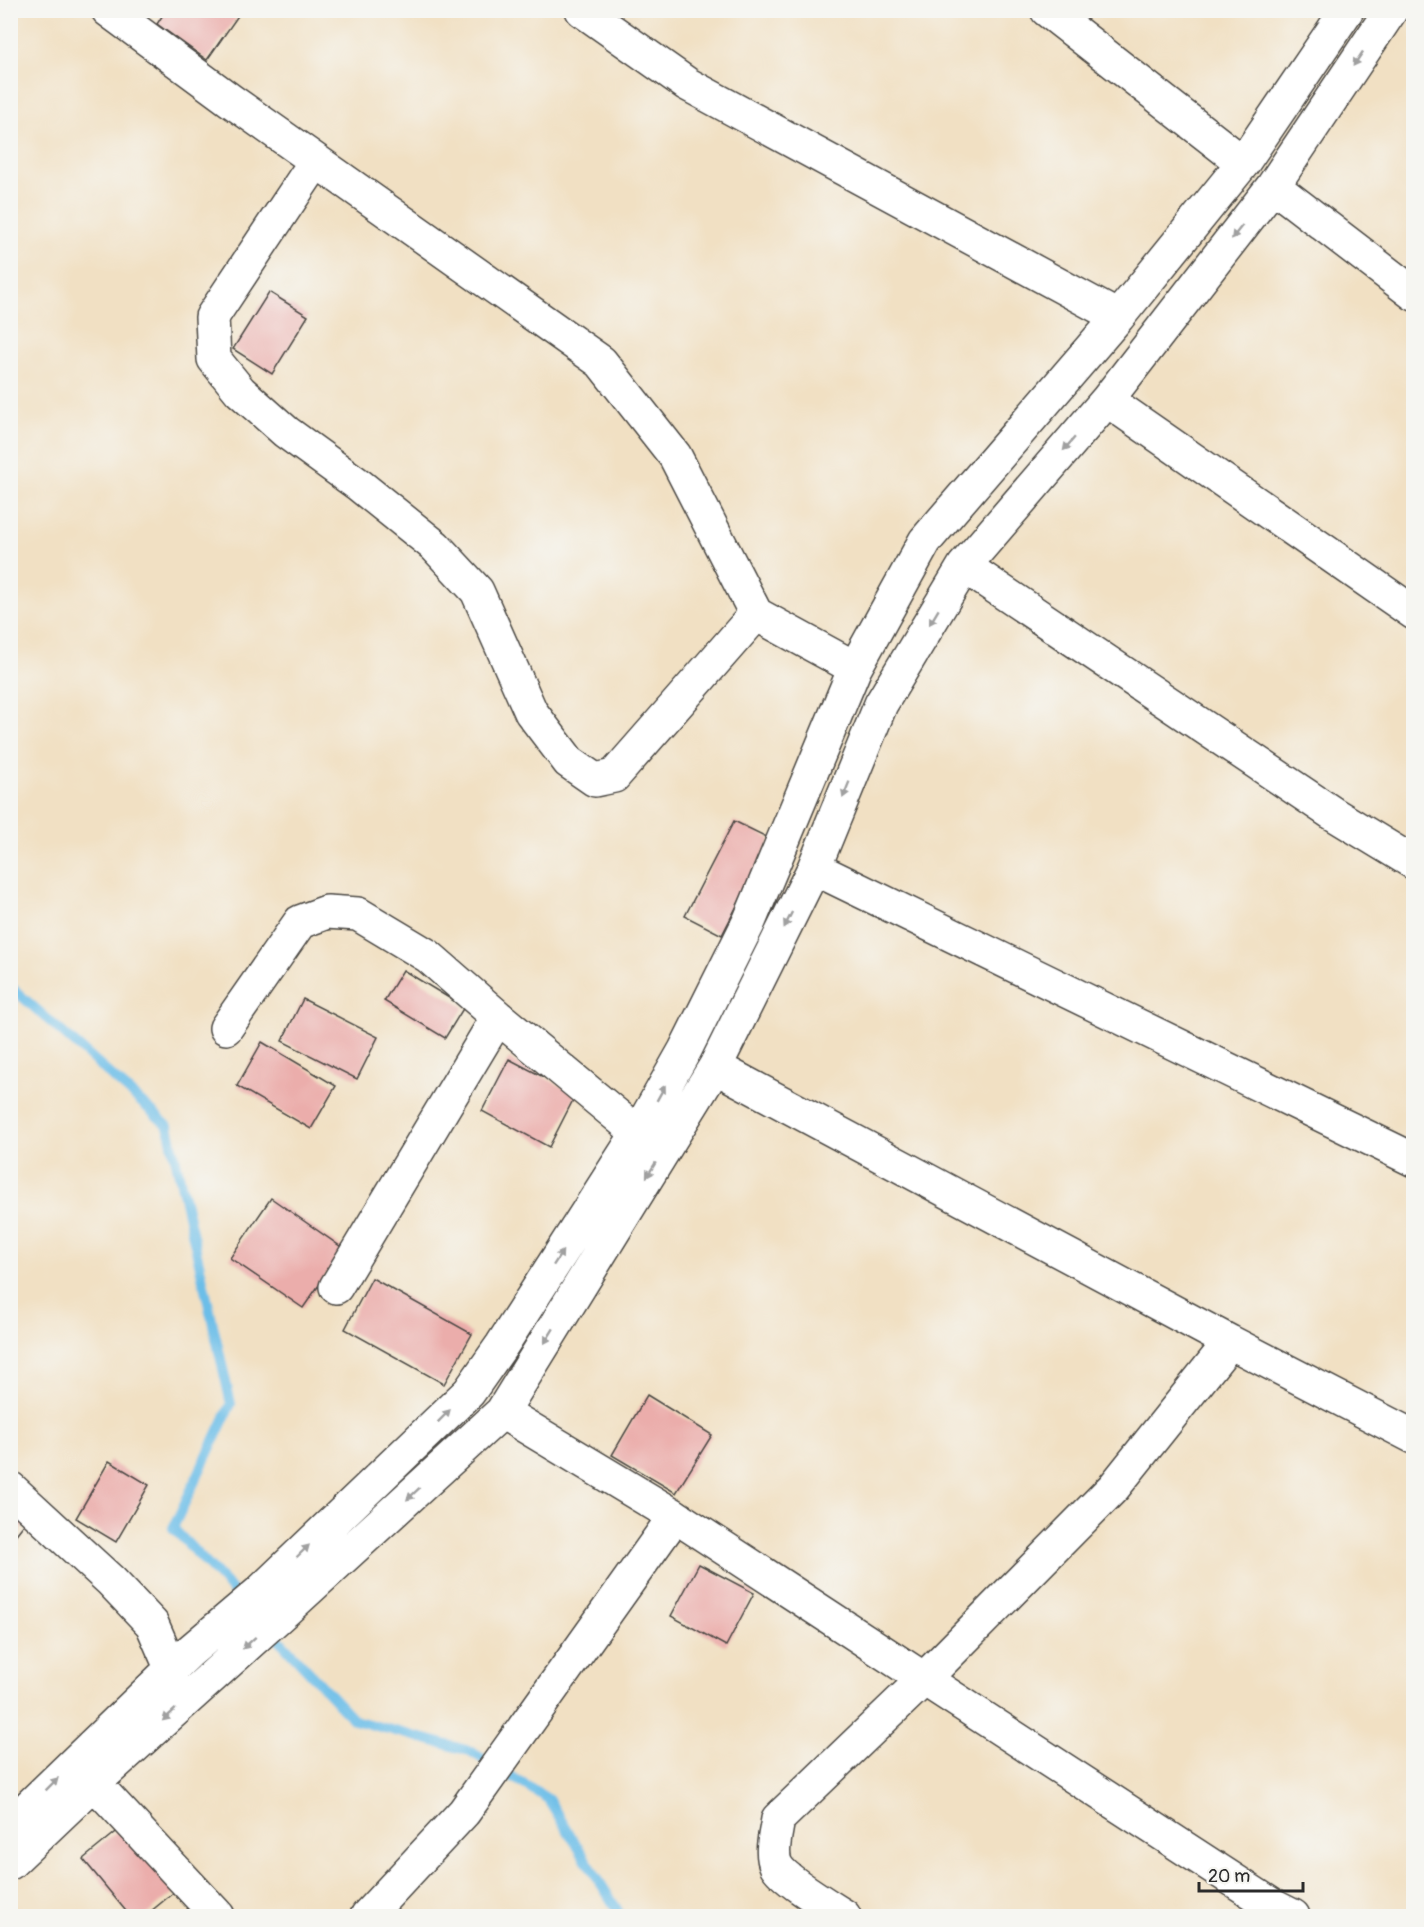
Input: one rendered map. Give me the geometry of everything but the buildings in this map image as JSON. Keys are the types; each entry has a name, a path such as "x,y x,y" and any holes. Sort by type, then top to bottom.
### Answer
{"street":[{"path":"582,10 687,84 1118,317"},
{"path":"1047,10 1243,163"},
{"path":"10,1863 212,1676 274,1600 469,1392 502,1345 638,1133 685,1050 749,922 855,668 925,541 1118,317 1243,163 1347,10"},
{"path":"10,1825 180,1661 274,1600 502,1412 715,1066 814,868 881,704 964,566 1107,400 1273,186 1391,10"},
{"path":"126,16 316,161 601,363 675,456 756,614 855,668"},
{"path":"316,161 212,317 214,359 240,391 255,405 286,432 359,485 435,546 477,591 531,712 569,762 595,780 614,776 756,614"},
{"path":"1273,186 1413,294"},
{"path":"1107,400 1413,613"},
{"path":"964,566 1332,813 1413,863"},
{"path":"814,868 1413,1160"},
{"path":"226,1028 300,922 327,912 357,914 428,956 638,1133"},
{"path":"336,1287 498,1017"},
{"path":"715,1066 1230,1342 1413,1437"},
{"path":"844,1917 796,1884 776,1866 773,1850 778,1819 924,1679 1114,1487 1230,1342"},
{"path":"502,1412 675,1516 1265,1901 1293,1917"},
{"path":"10,1488 111,1581 152,1624 180,1661"},
{"path":"367,1917 464,1812 675,1516"},
{"path":"94,1783 218,1917"}],"waterway":[{"path":"10,986 168,1126 231,1404 173,1528 243,1602"},
{"path":"269,1629 354,1720 470,1751 548,1799 621,1916"}]}
